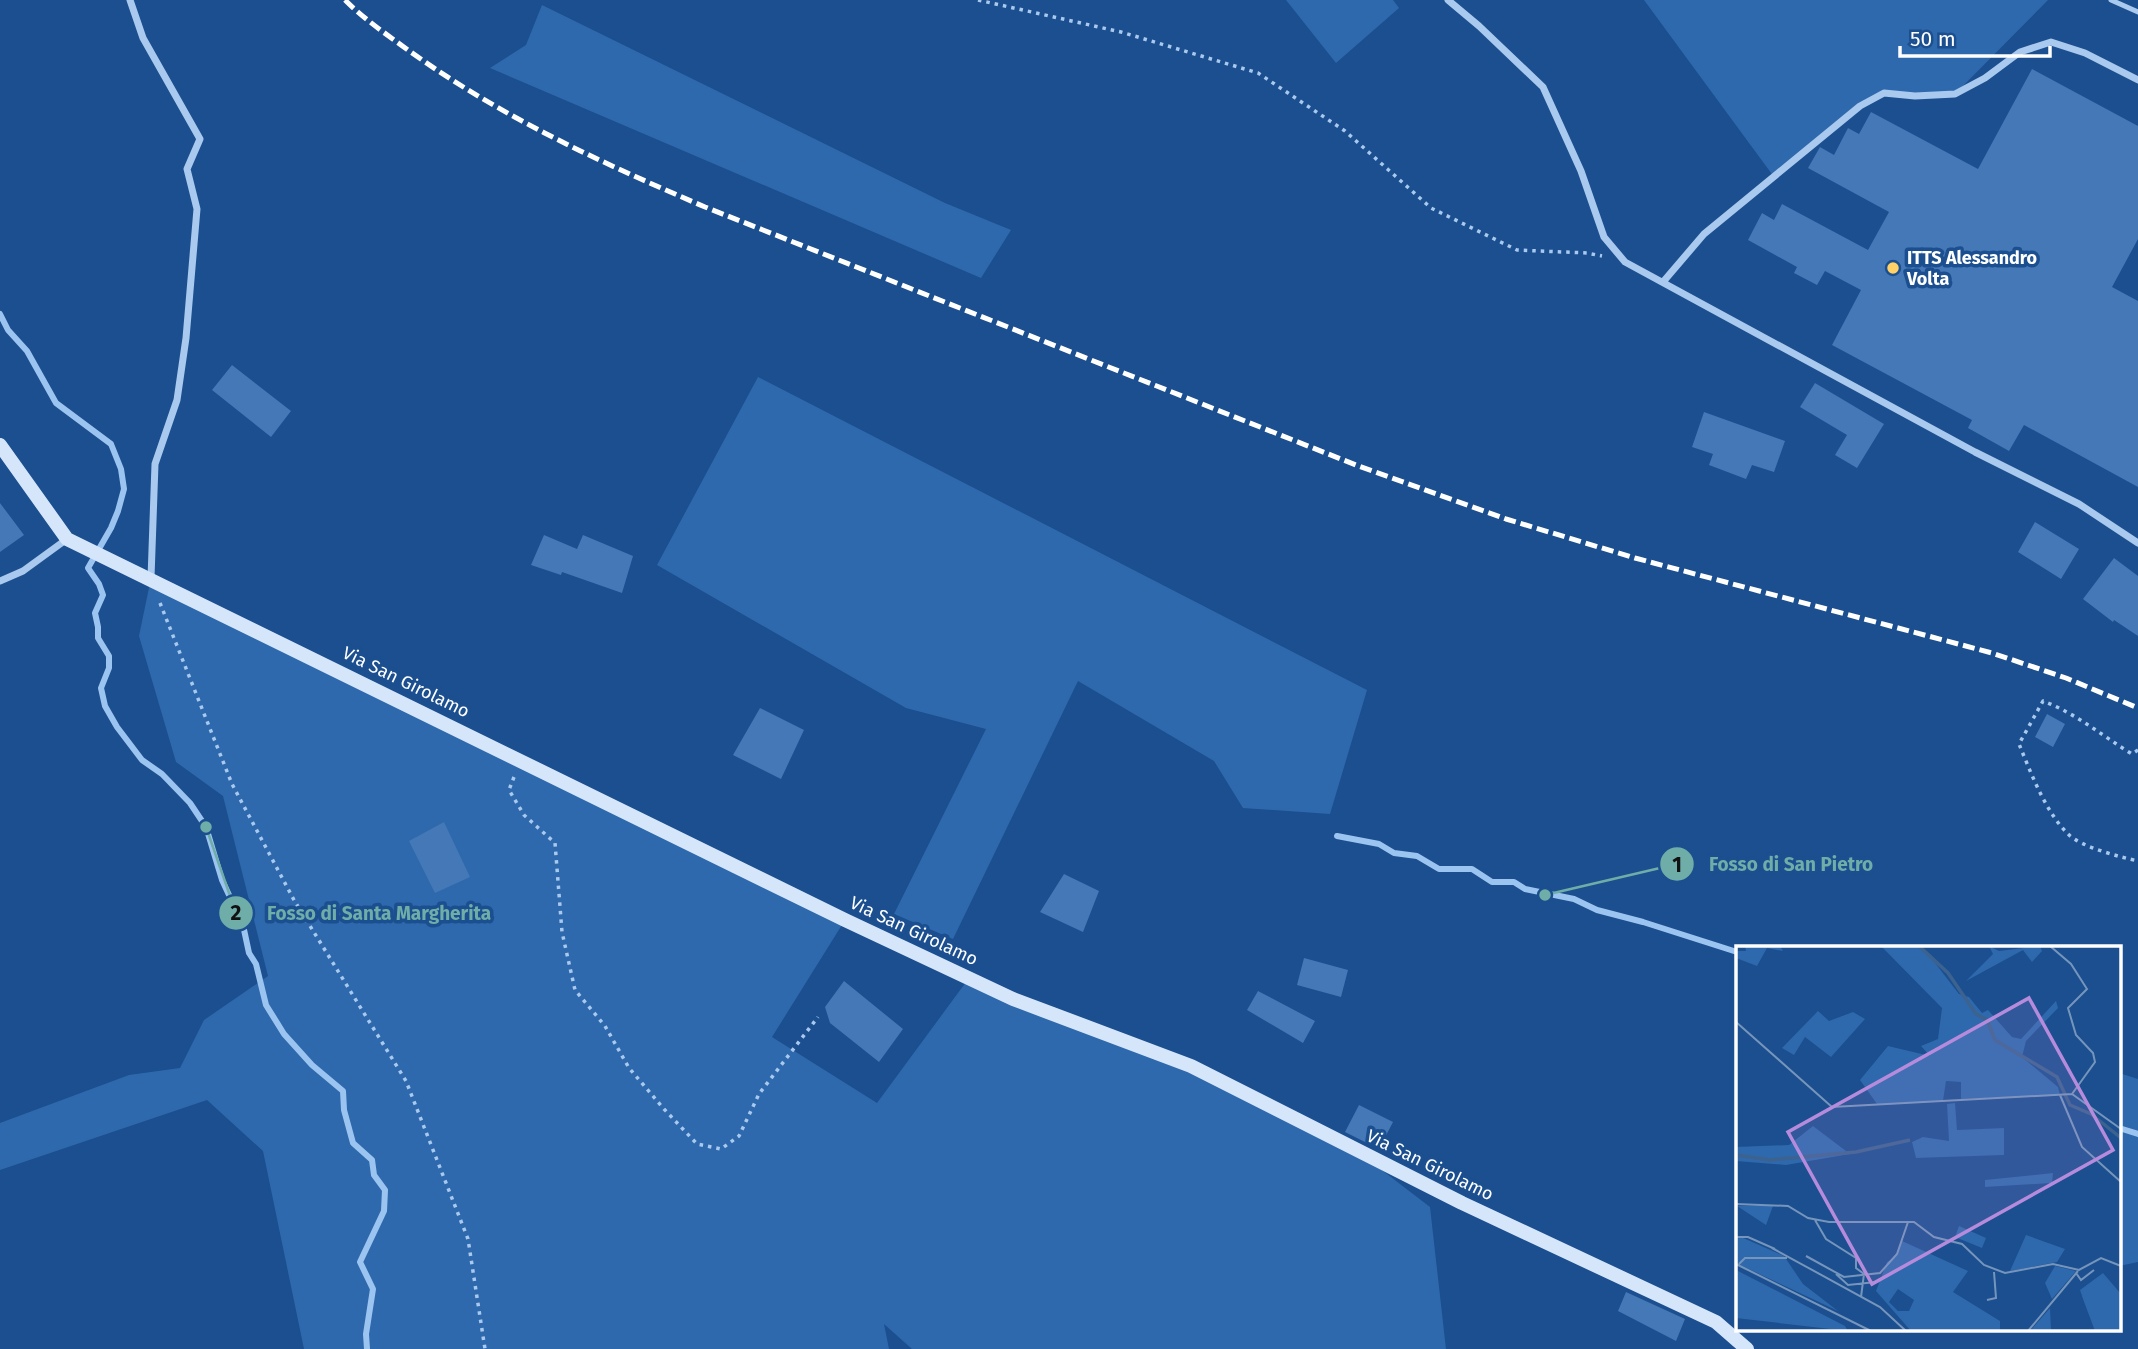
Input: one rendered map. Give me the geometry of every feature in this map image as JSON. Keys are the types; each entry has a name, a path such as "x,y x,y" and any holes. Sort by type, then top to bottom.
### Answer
{"street":[{"path":"130,0 143,38 200,139 187,169 197,209 188,312 177,400 155,464 151,578"},
{"path":"1448,0 1543,87 1581,171 1604,237 1625,262 1975,452 2079,504 2138,542"},
{"path":"1663,282 1704,234 1849,114 1884,93 1915,96 1955,94 1985,78 2020,52 2050,42 2085,53 2138,79"},
{"path":"0,445 67,539 23,571 0,581"},
{"name":"Via San Girolamo","path":"67,539 845,920 1013,999 1191,1066 1462,1203 1716,1322 1747,1349"}],"lane":[{"path":"2111,0 2138,12"}],"path":[{"path":"978,0 1121,32 1258,73 1345,131 1431,208 1517,250 1587,253 1625,262"},
{"path":"151,578 179,655 232,784 294,900 406,1081 468,1239 485,1349"},
{"path":"2138,750 2132,754 2068,710 2043,701 2019,744 2039,792 2069,836 2105,853 2138,861"},
{"path":"520,760 509,790 524,815 555,843 562,932 575,990 604,1026 629,1068 697,1144 721,1149 739,1136 759,1094 818,1017"}],"shaded area":[{"path":"1286,0 1393,0 1399,8 1336,63"},
{"path":"1644,0 2048,0 1955,94 1884,93 1860,106 1774,177"},
{"path":"542,5 945,203 1011,230 981,278 490,68 526,45"},
{"path":"758,377 1367,690 1330,814 1243,808 1214,761 1078,681 953,939 894,914 986,729 906,708 657,565"},
{"path":"151,578 845,920 772,1037 877,1103 969,978 1191,1066 1357,1151 1430,1207 1446,1349 912,1349 884,1324 889,1349 304,1349 263,1151 207,1100 0,1170 0,1123 129,1075 180,1068 204,1020 268,976 223,796 176,762 139,636"},
{"path":"2120,1073 2138,1079 2138,1262 2120,1266"}],"building":[{"name":"ITTS Alessandro Volta","path":"2032,69 2138,126 2138,239 2112,287 2138,301 2138,487 2024,425 2009,451 1968,428 1972,420 1832,345 1861,290 1825,271 1817,285 1794,273 1797,267 1748,240 1762,213 1774,220 1782,204 1868,250 1889,212 1808,168 1820,147 1834,155 1848,128 1859,134 1871,112 1978,169"},
{"path":"232,365 291,411 271,437 212,390"},
{"path":"1815,383 1884,424 1857,468 1835,455 1847,435 1800,407"},
{"path":"1704,412 1785,441 1774,472 1752,465 1746,479 1709,465 1713,454 1692,447"},
{"path":"0,503 24,535 0,552"},
{"path":"2035,522 2079,549 2061,579 2018,552"},
{"path":"544,535 577,549 583,535 633,556 622,593 562,572 561,575 531,565"},
{"path":"2114,558 2138,576 2138,636 2114,620 2113,622 2083,599"},
{"path":"760,708 804,730 781,779 733,755"},
{"path":"2047,714 2065,724 2053,747 2035,737"},
{"path":"444,822 470,877 435,893 409,841"},
{"path":"1064,874 1099,891 1083,932 1040,912"},
{"path":"1304,958 1348,970 1341,997 1297,985"},
{"path":"844,981 903,1029 879,1062 830,1023 825,1007"},
{"path":"1258,991 1315,1021 1303,1043 1247,1010"},
{"path":"1359,1105 1393,1122 1379,1149 1345,1132"},
{"path":"1626,1292 1685,1319 1676,1341 1618,1311"}],"waterway":[{"path":"0,314 8,330 27,351 56,403 111,444 121,469 124,489 118,511 88,568 103,595 95,613 98,638 109,656 109,668 101,688 105,706 142,760 162,774 190,803 206,827 222,880 243,925 266,1005 284,1034 312,1065 343,1091 344,1110 353,1143 372,1160 374,1175 385,1190 384,1211 360,1262 373,1289 366,1334 367,1349"},
{"path":"1337,836 1379,844 1394,853 1417,856 1439,869 1472,869 1492,882 1514,882 1525,889 1574,899 1597,910 1736,952"},
{"path":"2120,1128 2138,1134"}],"railway":[{"path":"345,0 367,20 443,74 552,137 627,173 705,207 1356,465 1506,519 1635,558 1992,653 2066,678 2138,708"}],"place":[{"name":"ITTS Alessandro Volta","path":"1893,268"},
{"name":"Fosso di Santa Margherita","path":"206,827"},
{"name":"Fosso di San Pietro","path":"1545,895"}]}
